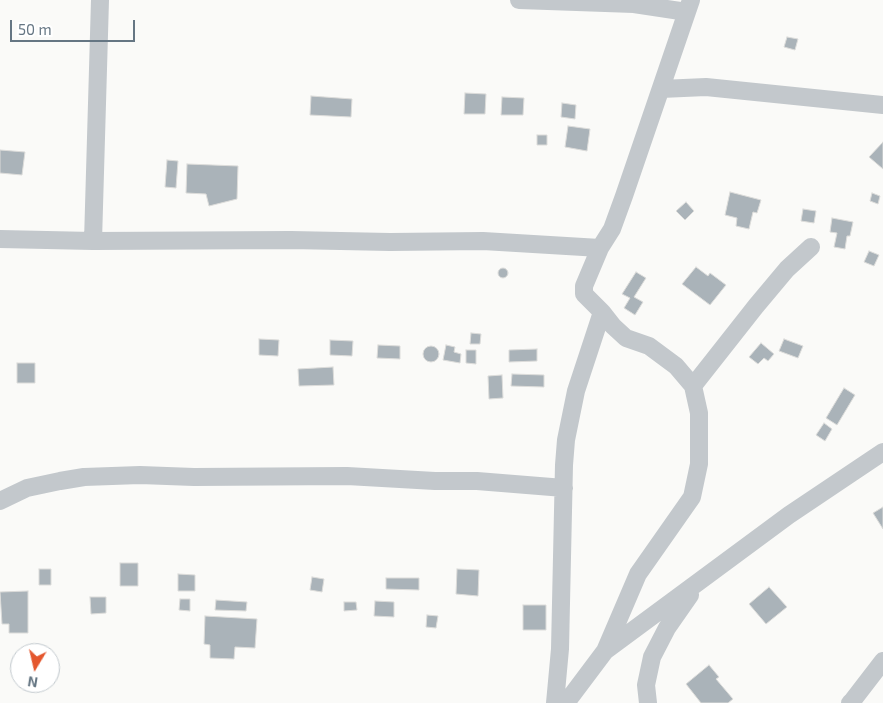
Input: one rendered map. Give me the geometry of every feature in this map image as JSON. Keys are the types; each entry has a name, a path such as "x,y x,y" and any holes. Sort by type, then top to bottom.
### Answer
{"street":[{"path":"93,241 102,0"},
{"path":"519,0 689,6 612,229 600,248 584,286 584,294 620,332 632,340 649,346 676,366 693,386 699,414 699,464 692,497 638,574 605,651 566,703"},
{"path":"661,90 706,87 883,105"},
{"path":"0,239 93,241 483,241 600,248"},
{"path":"693,386 775,284 811,247"},
{"path":"555,703 560,649 566,440 576,391 602,312"},
{"path":"605,651 789,515 883,452"},
{"path":"0,501 28,488 60,481 84,477 140,475 194,477 347,476 434,481 477,480 564,488"},
{"path":"648,703 646,685 652,657 667,628 700,582"},
{"path":"850,703 883,661"}],"building":[{"path":"787,37 798,39 795,50 784,47"},
{"path":"465,93 486,94 485,114 464,114"},
{"path":"311,96 352,99 351,117 310,115"},
{"path":"502,97 524,98 523,115 501,115"},
{"path":"562,103 576,105 575,119 561,117"},
{"path":"568,126 590,129 587,151 565,147"},
{"path":"537,135 547,135 547,145 537,145"},
{"path":"883,142 883,169 869,157"},
{"path":"0,150 25,152 22,175 0,173"},
{"path":"167,160 178,161 176,188 165,187"},
{"path":"187,164 238,166 237,199 209,206 206,194 186,193"},
{"path":"730,192 761,200 757,213 753,212 749,229 736,226 737,218 725,215"},
{"path":"872,193 880,196 878,204 870,201"},
{"path":"686,202 694,211 685,220 676,211"},
{"path":"803,209 816,211 814,223 801,221"},
{"path":"832,218 853,222 850,236 847,236 845,249 834,247 837,233 830,232"},
{"path":"869,251 879,255 874,266 864,262"},
{"path":"696,267 708,276 710,273 726,285 710,305 682,284"},
{"path":"501,268 505,268 508,273 507,277 501,278 498,275 498,271"},
{"path":"636,272 646,278 634,297 643,302 635,315 624,308 630,298 622,294"},
{"path":"471,333 481,334 480,344 470,344"},
{"path":"259,339 279,340 278,356 259,355"},
{"path":"784,339 803,346 798,358 779,351"},
{"path":"330,340 353,341 352,356 330,355"},
{"path":"761,343 774,354 768,361 764,358 758,364 749,357"},
{"path":"378,345 400,346 400,359 377,358"},
{"path":"446,345 455,347 454,352 461,354 460,363 443,360"},
{"path":"431,346 437,348 439,354 437,360 431,362 425,360 423,354 425,348"},
{"path":"537,349 537,361 509,362 509,350"},
{"path":"466,350 476,350 476,364 466,363"},
{"path":"17,363 35,363 35,383 17,383"},
{"path":"333,367 334,385 299,386 298,369"},
{"path":"512,374 544,375 544,387 511,386"},
{"path":"502,375 503,398 489,399 488,376"},
{"path":"844,388 855,395 837,425 826,418"},
{"path":"824,423 832,429 825,441 816,435"},
{"path":"883,507 883,529 873,513"},
{"path":"120,563 138,563 138,586 120,586"},
{"path":"39,569 51,569 51,585 39,585"},
{"path":"457,569 479,570 478,596 456,594"},
{"path":"178,574 195,575 195,591 178,591"},
{"path":"312,577 324,579 322,592 310,590"},
{"path":"386,578 419,578 419,590 386,589"},
{"path":"769,587 787,607 766,624 749,604"},
{"path":"28,591 28,633 9,633 9,624 2,624 0,592"},
{"path":"90,597 106,597 106,613 91,614"},
{"path":"180,599 190,599 190,611 179,610"},
{"path":"216,600 247,602 246,611 215,610"},
{"path":"375,601 394,602 394,617 374,616"},
{"path":"344,602 356,602 357,610 344,611"},
{"path":"523,605 546,605 546,630 523,630"},
{"path":"427,615 438,616 436,628 426,627"},
{"path":"205,616 257,619 255,648 235,647 234,659 210,658 210,645 204,644"},
{"path":"709,665 719,677 716,679 733,699 728,703 701,703 686,684"}]}
